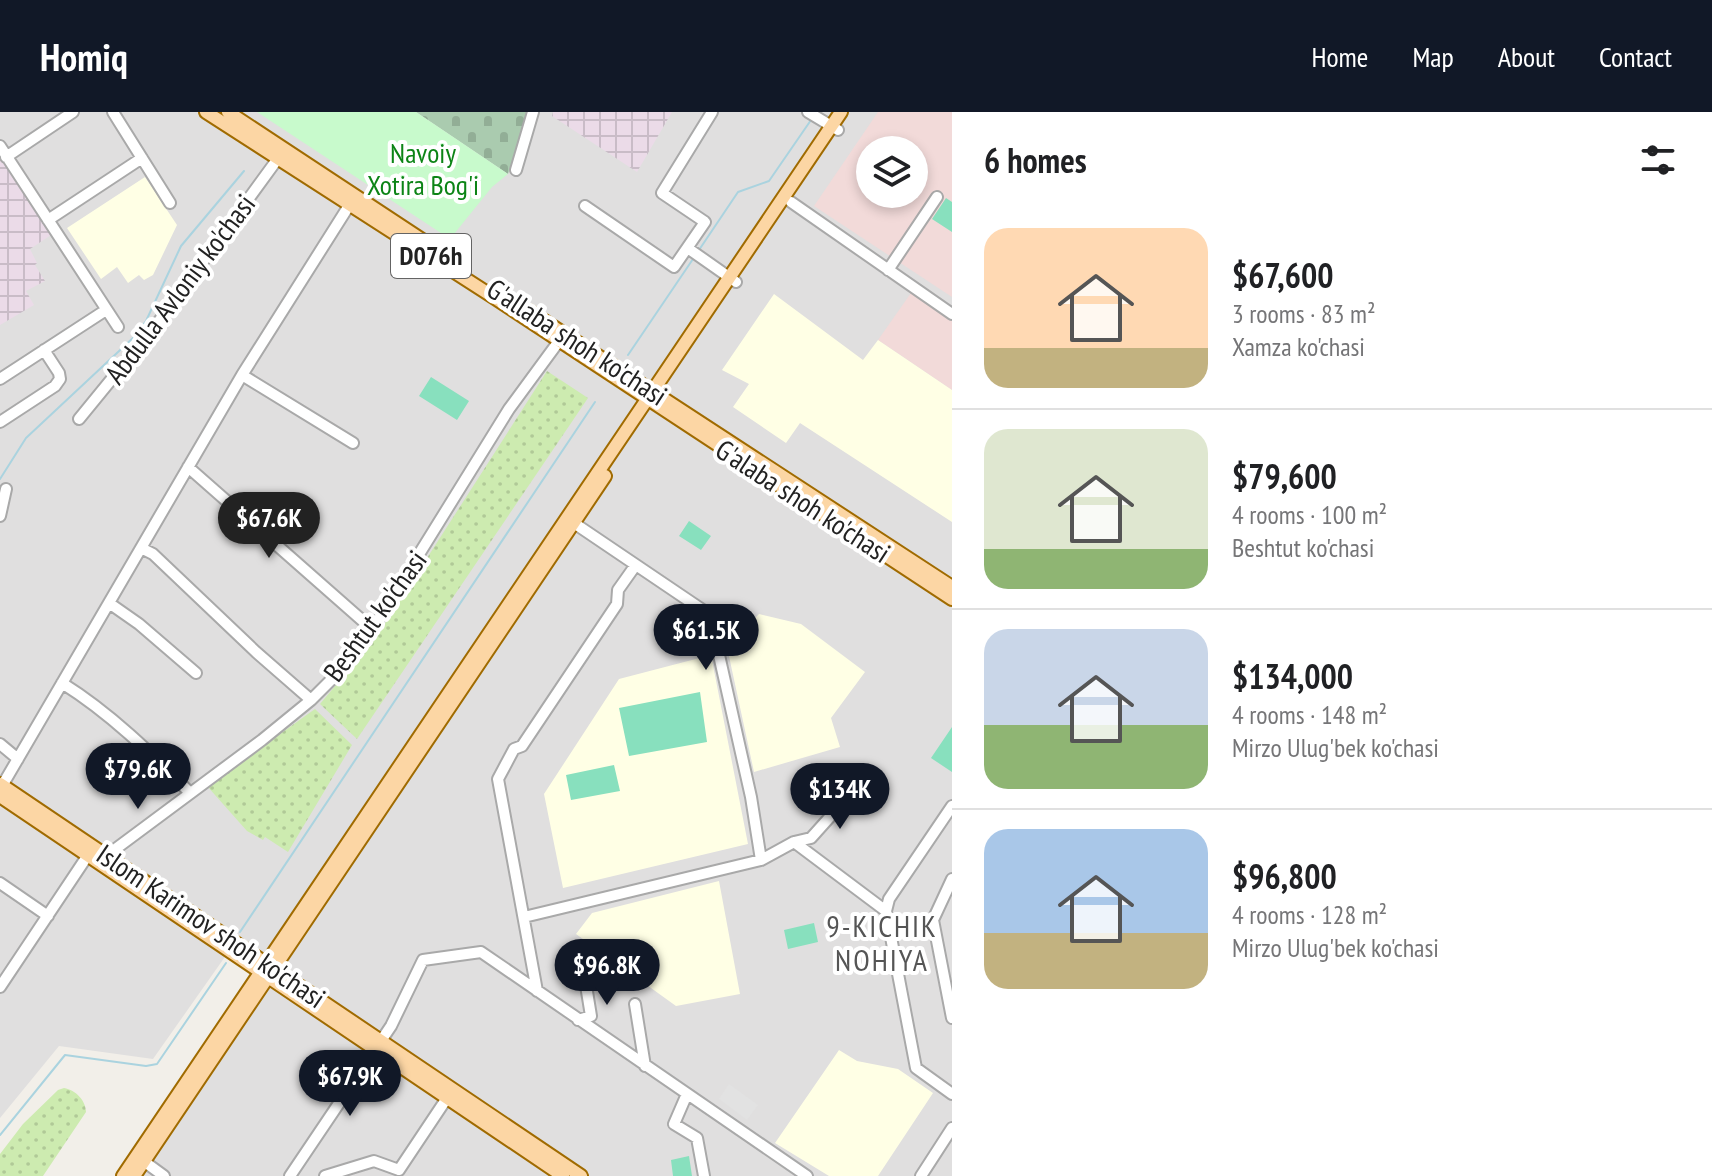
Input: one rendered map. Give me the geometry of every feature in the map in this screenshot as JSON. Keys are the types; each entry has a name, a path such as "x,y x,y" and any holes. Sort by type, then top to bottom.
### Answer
{"main road":[{"name":"G'allaba shoh ko'chasi","path":"206,112 559,341 652,398 685,413"},
{"name":"G'allaba shoh ko'chasi","path":"228,112 652,398"},
{"path":"733,280 791,202 835,128 841,112"},
{"path":"123,1176 140,1159 835,128 851,112"},
{"name":"G'alaba shoh ko'chasi","path":"652,398 952,599"},
{"name":"G'alaba shoh ko'chasi","path":"685,413 952,587"},
{"name":"Islom Karimov shoh ko'chasi","path":"1,789 379,1045 563,1176"},
{"name":"Islom Karimov shoh ko'chasi","path":"91,852 106,856 267,969"},
{"name":"Islom Karimov shoh ko'chasi","path":"450,1094 581,1176"},
{"path":"134,1176 140,1159"}],"street":[{"path":"6,157 73,112"},
{"path":"113,112 170,203"},
{"path":"516,170 533,112"},
{"path":"585,206 674,267 705,222 662,193 712,112"},
{"path":"808,112 835,128"},
{"path":"0,146 118,327"},
{"name":"Abdulla Avloniy ko'chasi","path":"79,419 164,315 279,157"},
{"path":"48,220 142,158"},
{"path":"888,270 937,197"},
{"path":"791,202 952,314"},
{"path":"1,789 242,375 350,204"},
{"path":"689,249 733,280"},
{"path":"0,379 106,310"},
{"name":"Beshtut ko'chasi","path":"106,856 262,740 337,674 372,629 509,409 559,341"},
{"path":"0,422 55,386 60,379 44,350"},
{"path":"242,375 353,443"},
{"path":"188,467 372,629"},
{"path":"0,516 6,489"},
{"path":"570,520 710,615 751,797 761,860"},
{"path":"141,548 153,554 311,700"},
{"path":"537,991 498,779 514,749 522,746 617,604 618,590 635,566"},
{"path":"109,603 139,624 196,673"},
{"path":"62,683 127,732 190,793"},
{"path":"0,744 18,759"},
{"path":"524,917 761,860 794,842 811,838 837,809 871,786"},
{"path":"952,806 889,899 886,911 916,1068 952,1093"},
{"path":"794,842 886,911"},
{"path":"0,987 91,852"},
{"path":"952,881 933,920 952,1018"},
{"path":"0,883 48,916"},
{"path":"290,1176 379,1045 423,960 481,952 807,1176"},
{"path":"578,1020 591,1016 583,967"},
{"path":"635,1004 645,1066"},
{"path":"325,1176 374,1161 401,1173 450,1094"},
{"path":"687,1094 674,1124 697,1138 704,1176"},
{"path":"921,1176 951,1133"},
{"path":"140,1159 164,1176"}],"shaded area":[{"path":"0,112 952,112 952,1176 127,1176 267,969 234,944 153,1059 59,1046 0,1118"},
{"path":"553,112 672,112 637,172 552,116"},
{"path":"878,112 952,112 952,297 814,206 856,144 856,208 928,208 928,136 862,136"},
{"path":"0,154 51,235 30,249 45,281 26,291 34,305 0,325"},
{"path":"145,177 177,225 153,275 144,280 139,275 128,283 117,267 101,279 67,228"},
{"path":"911,293 952,319 952,390 878,340"},
{"path":"774,294 863,360 878,340 952,390 952,522 800,423 786,443 733,407 749,384 722,370"},
{"path":"759,614 801,624 865,672 831,718 840,747 754,772 727,647"},
{"path":"711,655 748,844 563,888 544,794 619,679"},
{"path":"719,881 740,994 676,1006 576,934 592,913"},
{"path":"839,1050 857,1061 898,1069 933,1093 878,1176 829,1176 775,1143"},
{"path":"729,1084 758,1105 747,1120 719,1099"}],"green space":[{"name":"Navoiy Xotira Bog'i","path":"257,112 416,112 508,174 492,187 450,239"},
{"path":"416,112 531,112 508,174"},
{"path":"946,198 952,202 952,232 932,219"},
{"path":"547,371 588,398 357,739 320,704 377,636"},
{"path":"431,377 469,401 457,420 419,396"},
{"path":"689,521 711,536 701,550 679,536"},
{"path":"700,692 707,742 629,756 619,708"},
{"path":"315,709 352,745 288,852 265,837 263,840 247,831 207,786"},
{"path":"952,727 952,772 931,758"},
{"path":"614,765 620,791 571,800 566,775"},
{"path":"814,923 818,942 788,949 784,930"},
{"path":"64,1088 80,1097 86,1112 43,1176 0,1176 0,1154 23,1124 58,1090"},
{"path":"689,1156 692,1176 673,1176 671,1160"}],"waterway":[{"path":"699,250 738,192 769,181 811,120"},
{"path":"0,479 26,438 133,338 146,321 181,246 244,171"},
{"path":"628,355 693,259"},
{"path":"240,932 595,402"},
{"path":"0,1135 65,1055 146,1066 157,1064 226,963"}],"district":[{"name":"9-KICHIK NOHIYA","path":"882,944"}]}
